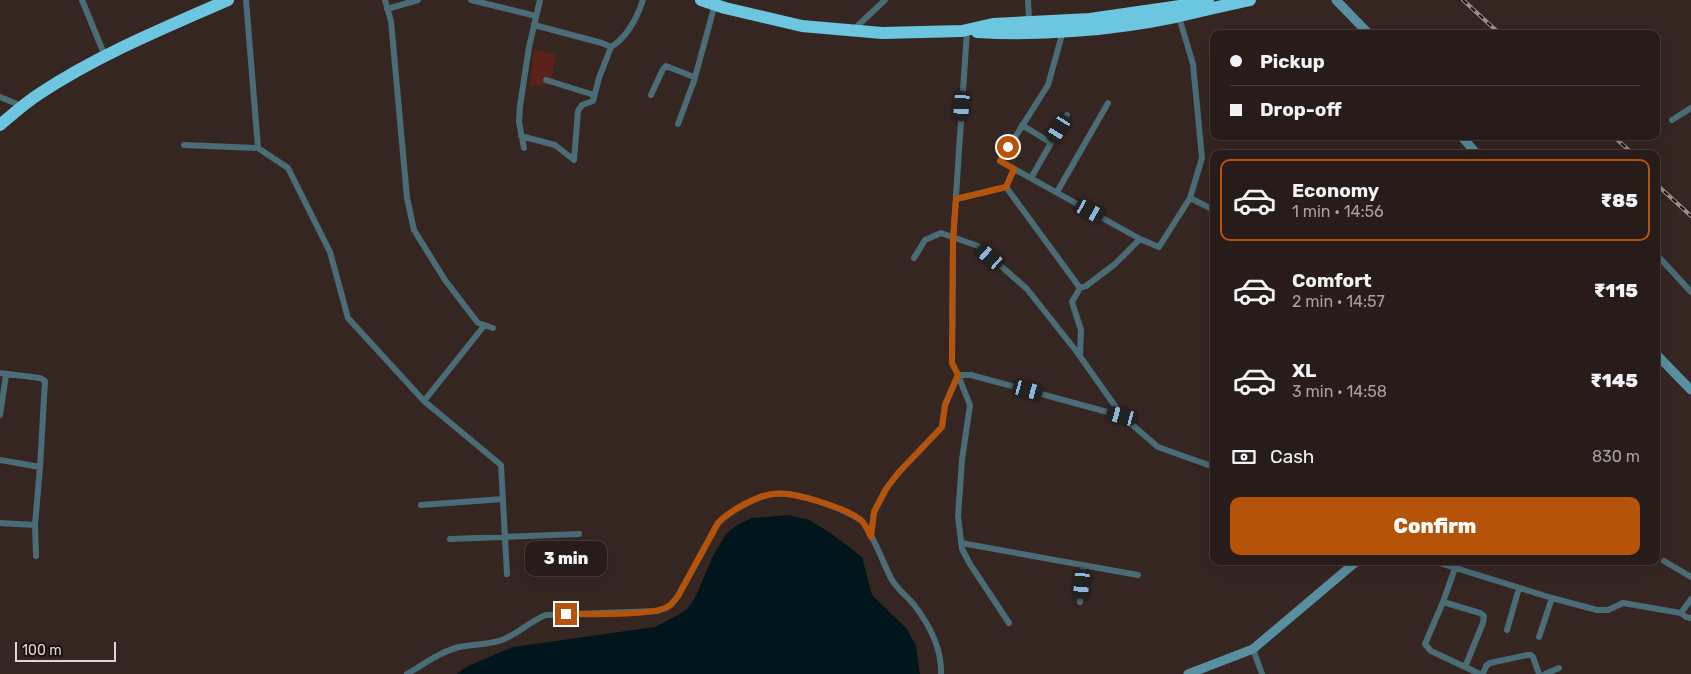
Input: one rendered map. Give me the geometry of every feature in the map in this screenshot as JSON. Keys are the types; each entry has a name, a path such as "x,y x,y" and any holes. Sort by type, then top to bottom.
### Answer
{"highway":[{"path":"0,125 39,94 105,56 210,3 228,0"},
{"path":"701,0 802,26 882,33 1063,31 1122,25 1177,11 1208,0"},
{"path":"964,31 993,24 1029,21 1067,21 1177,11 1250,0"}],"street":[{"path":"82,0 105,56"},
{"path":"246,0 258,148"},
{"path":"384,0 391,21 407,198 414,230 445,280 478,323 493,328"},
{"path":"387,9 418,0"},
{"path":"471,0 536,16"},
{"path":"524,148 519,122 520,106 525,69 540,0"},
{"path":"521,136 555,145 574,160 578,111 582,105 593,101 611,47 627,32 643,0"},
{"path":"851,31 885,0"},
{"path":"1028,0 1029,21"},
{"path":"1336,0 1365,30"},
{"path":"678,124 722,4"},
{"path":"1063,31 1048,84 1000,161 1140,239 1159,247 1190,198 1202,158 1193,64 1177,11"},
{"path":"534,25 611,47"},
{"path":"964,31 954,237 952,363 970,405 962,460 958,517 962,549 1009,623"},
{"path":"651,95 666,66 694,77"},
{"path":"546,80 594,95"},
{"path":"0,97 23,106"},
{"path":"1056,192 1108,103"},
{"path":"1672,120 1691,108"},
{"path":"1031,178 1067,115"},
{"path":"1022,125 1051,142"},
{"path":"1465,140 1474,150"},
{"path":"184,145 258,148 288,168 330,252 348,318 424,401 501,465 507,574"},
{"path":"1006,187 1014,169"},
{"path":"956,199 1006,187"},
{"path":"1006,187 1080,288"},
{"path":"1190,198 1210,208"},
{"path":"914,258 925,240 941,233 978,246 1027,289 1080,356 1122,416 1158,447 1210,466"},
{"path":"1080,356 1080,330 1072,302 1080,288 1086,286 1115,264 1140,239"},
{"path":"1660,258 1691,292"},
{"path":"424,401 484,326"},
{"path":"1660,358 1691,390"},
{"path":"0,416 3,374 40,378 45,381 35,526 36,556"},
{"path":"958,375 971,375 1122,416"},
{"path":"871,537 874,512 886,489 899,472 942,427 945,405 958,375"},
{"path":"0,460 40,467"},
{"path":"407,674 442,653 460,647 504,639 546,615 644,612 666,608 678,596 718,523 734,510 772,494 784,494 828,505 862,521 893,581 914,606 933,636 940,656 941,674"},
{"path":"421,505 503,499"},
{"path":"0,523 35,526"},
{"path":"450,539 579,534"},
{"path":"961,543 1138,575"},
{"path":"1664,561 1691,576"},
{"path":"1188,674 1253,649 1352,565"},
{"path":"1446,565 1552,598 1598,610 1608,610 1623,603 1681,613 1691,618"},
{"path":"1080,602 1083,566"},
{"path":"1455,568 1444,602 1426,644 1431,651 1482,674 1490,663 1531,655 1539,674"},
{"path":"1507,630 1519,588"},
{"path":"1539,637 1552,598"},
{"path":"1681,613 1691,599"},
{"path":"1444,602 1480,613 1484,616 1483,623 1465,667"},
{"path":"1253,649 1262,674"},
{"path":"1545,674 1559,668"}],"shaded area":[{"path":"534,49 556,55 550,85 530,86"}],"water":[{"path":"788,515 809,520 832,534 862,557 872,595 907,629 916,646 920,674 456,674 468,666 513,647 655,627 688,608 695,598 713,556 726,534 737,525 752,518"}],"railway":[{"path":"1463,0 1496,30"},
{"path":"1617,140 1629,150"},
{"path":"1660,188 1691,216"}],"route":[{"path":"566,614 644,612 666,608 678,596 718,523 734,510 772,494 798,496 828,505 854,516 862,521 871,537 874,512 886,489 899,472 942,427 945,405 958,375 952,363 953,241 956,199 1006,187 1014,169 1000,161 1008,147"}]}
